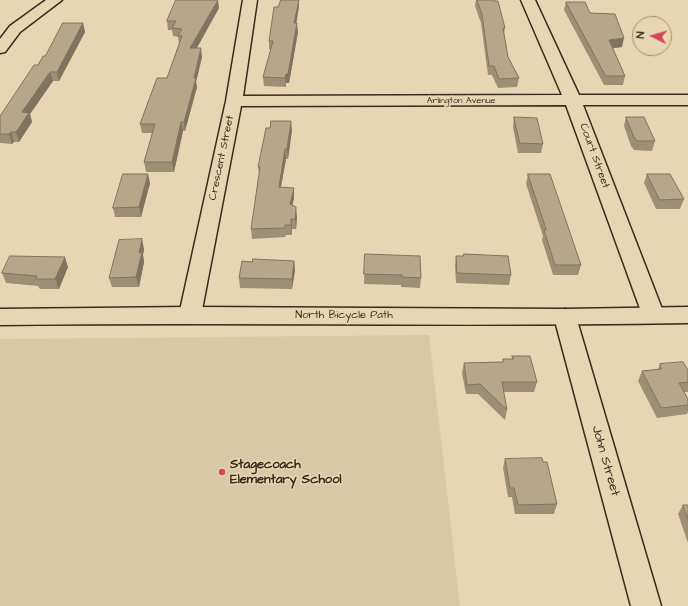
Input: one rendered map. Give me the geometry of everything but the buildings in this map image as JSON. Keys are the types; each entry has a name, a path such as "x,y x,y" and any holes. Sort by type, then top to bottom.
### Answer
{"street":[{"path":"0,49 15,29 55,0"},
{"name":"Crescent Street","path":"190,315 234,101 250,0"},
{"name":"Court Street","path":"528,0 573,101 653,314"},
{"name":"Arlington Avenue","path":"234,101 688,100"},
{"name":"North Bicycle Path","path":"0,317 190,315 565,317 688,314"},
{"name":"John Street","path":"565,317 646,606"}],"shaded area":[{"name":"Stagecoach Elementary School","path":"429,335 460,606 0,606 0,339"}],"place":[{"name":"Stagecoach Elementary School","path":"222,472"}]}
